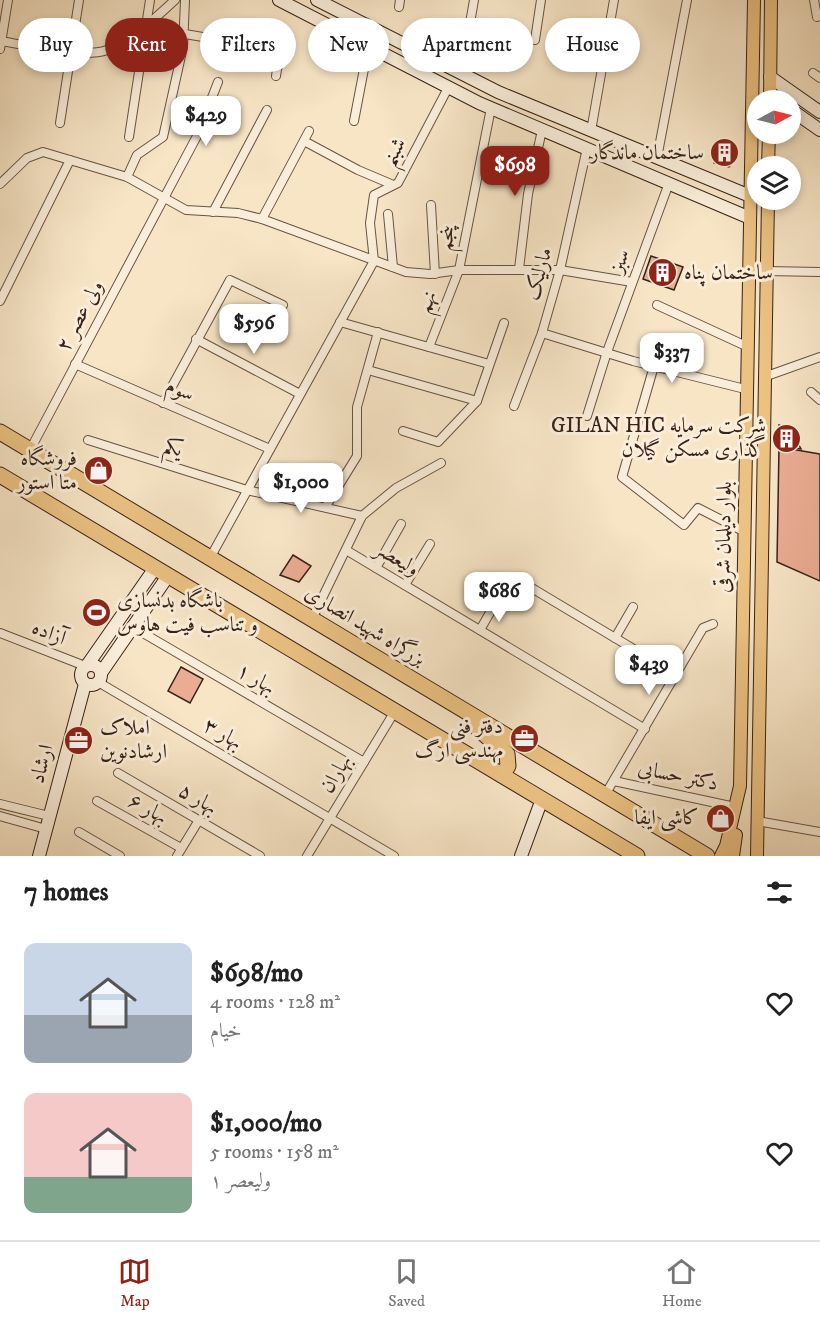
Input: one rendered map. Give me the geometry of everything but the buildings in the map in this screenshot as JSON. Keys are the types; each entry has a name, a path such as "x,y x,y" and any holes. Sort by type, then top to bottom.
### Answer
{"highway":[{"name":"بزرگراه شهید انصاری","path":"0,432 707,856"},
{"path":"0,475 636,856"},
{"path":"438,694 506,752 508,763 502,775"}],"main road":[{"path":"279,0 312,18"},
{"path":"317,0 401,43"},
{"name":"بلوار دیلمان شرقی","path":"751,156 754,0"},
{"path":"770,90 771,0"},
{"path":"389,58 492,108 750,218"},
{"path":"448,88 456,72"},
{"path":"458,72 498,92 747,195"},
{"path":"770,76 785,90"},
{"path":"801,102 820,112"},
{"path":"801,116 820,130"},
{"path":"709,200 716,196 716,182"},
{"name":"بلوار دیلمان شرقی","path":"721,856 726,846 740,786 745,389 750,210"},
{"path":"763,210 767,221"},
{"name":"بلوار دیلمان شرقی","path":"757,856 768,210"},
{"path":"745,389 764,377"},
{"path":"86,665 95,665 95,679 80,675 86,665 162,572"},
{"name":"ارشاد","path":"39,856 49,816 95,679 162,572"},
{"path":"733,856 740,812 740,786"},
{"path":"521,856 542,799"}],"street":[{"path":"8,0 0,44 18,46"},
{"path":"76,18 79,0"},
{"path":"146,18 150,0"},
{"path":"154,18 175,0"},
{"path":"185,0 185,18"},
{"path":"471,18 474,0"},
{"path":"535,40 541,0"},
{"path":"591,131 614,0"},
{"path":"657,158 687,0"},
{"path":"813,0 817,17"},
{"path":"188,35 280,50 276,76"},
{"path":"60,123 68,72"},
{"path":"129,137 138,72"},
{"path":"127,177 137,155 163,137 177,72"},
{"path":"354,121 363,72"},
{"name":"ولی عصر ۲","path":"30,450 197,136 218,82"},
{"name":"شبنم","path":"374,261 370,224 374,195 391,184 398,183 448,88"},
{"name":"پنجم","path":"459,270 492,108"},
{"path":"213,212 267,110"},
{"path":"519,269 528,194 542,130"},
{"path":"262,219 309,131"},
{"path":"304,141 391,184"},
{"name":"مارلیک","path":"514,406 542,333 560,270 587,148"},
{"path":"0,184 35,154 42,152 127,177 186,210 238,213 262,219 406,272 435,274 459,270 560,270 632,282"},
{"path":"0,300 70,160"},
{"name":"سبز","path":"587,416 607,351 669,183"},
{"path":"431,205 435,274"},
{"path":"388,214 393,267"},
{"path":"210,558 374,261"},
{"name":"نهم","path":"429,347 459,270"},
{"path":"766,271 820,272"},
{"path":"163,403 230,280 283,305"},
{"path":"657,305 746,346"},
{"path":"340,322 489,364"},
{"path":"403,432 438,442 477,401 504,323"},
{"path":"326,506 357,456 357,407 378,332"},
{"path":"542,333 654,366 745,389"},
{"path":"196,339 300,394"},
{"path":"764,377 820,357"},
{"name":"سوم","path":"75,364 270,449"},
{"path":"654,366 622,477 684,525 698,508 743,531"},
{"path":"368,370 477,401"},
{"path":"812,392 820,400"},
{"name":"یکم","path":"88,440 247,489 362,516"},
{"path":"312,619 362,516 396,488 441,463"},
{"path":"376,568 401,524"},
{"path":"405,585 430,544"},
{"name":"ولیعصر","path":"346,550 645,729"},
{"path":"525,584 677,675"},
{"path":"480,630 496,602"},
{"path":"615,638 633,607"},
{"path":"605,795 703,628 713,624"},
{"name":"بهار ۱","path":"130,626 364,762"},
{"name":"آزاده","path":"0,633 86,665"},
{"name":"بهار ۳","path":"95,679 394,856"},
{"name":"بهاران","path":"308,856 395,711"},
{"name":"بهار ۵","path":"118,773 260,856"},
{"name":"دکتر حسابی","path":"614,781 735,807"},
{"name":"بهار ۶","path":"97,801 179,852"},
{"path":"0,804 49,816"},
{"path":"0,816 46,829"},
{"path":"757,818 820,826"},
{"path":"757,818 820,832"},
{"path":"179,852 199,820"},
{"path":"79,832 120,856"}],"place":[{"name":"ساختمان ماندگار","path":"725,153"},
{"name":"ساختمان پناه","path":"663,273"},
{"name":"GILAN HIC شرکت سرمایه گذاری مسکن گیلان","path":"787,438"},
{"name":"فروشگاه متا استور","path":"98,471"},
{"name":"باشگاه بدنسازی و تناسب فیت هاوس","path":"96,613"},
{"name":"دفتر فنی مهندسی ارگ","path":"524,739"},
{"name":"املاک ارشادنوین","path":"79,740"},
{"name":"کاشی ایفا","path":"720,818"}]}
